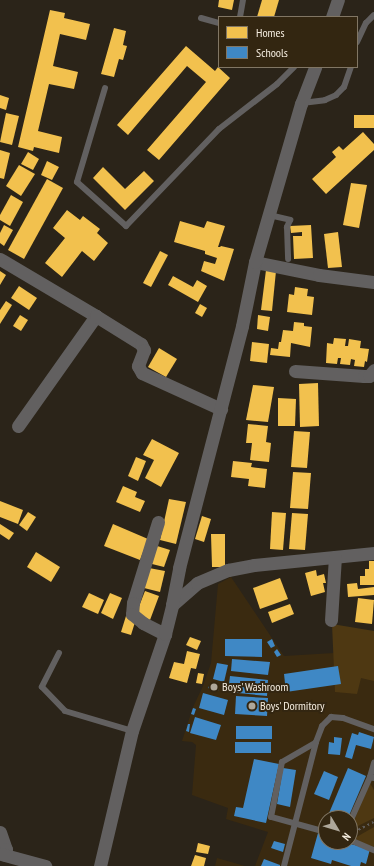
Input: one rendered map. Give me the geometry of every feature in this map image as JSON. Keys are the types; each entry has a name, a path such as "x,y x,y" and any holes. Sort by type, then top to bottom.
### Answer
{"street":[{"path":"332,16 338,0"},
{"path":"100,866 132,731 165,634 179,568 242,326 255,262 301,104 315,68"},
{"path":"0,259 141,344 144,350 138,370 142,373 221,409"},
{"path":"255,262 318,275 374,282"},
{"path":"18,426 96,316"},
{"path":"295,371 369,376 374,370"},
{"path":"158,522 132,603 132,614 143,623 165,634"},
{"path":"172,604 197,583 228,570 254,565 374,552"},
{"path":"331,620 335,557"},
{"path":"0,832 6,849 2,858 30,865 45,866"}],"lane":[{"path":"240,16 243,0"},
{"path":"358,40 366,23 374,15"},
{"path":"201,18 218,23"},
{"path":"105,88 77,182 126,226 219,128 277,84 293,68"},
{"path":"301,104 325,100 336,95 344,87 349,69"},
{"path":"269,215 290,220 287,227 288,259"},
{"path":"59,653 42,687 65,711 132,731"},
{"path":"284,866 316,742 322,726 331,717 343,718 374,729"},
{"path":"316,742 282,762 271,817 318,830"},
{"path":"356,810 372,777 374,763"},
{"path":"358,843 374,850"}],"path":[{"path":"358,830 374,822"}],"shaded area":[{"path":"231,577 284,656 334,653 374,631 374,866 255,866 268,832 226,819 228,808 192,795 196,745 192,742 182,741 193,707 203,686 211,663 218,584"},
{"path":"332,624 374,631 374,681 361,678 357,694 335,692"},
{"path":"370,783 374,790 374,818 358,826 358,811"},
{"path":"374,827 374,847 358,841 358,836"},
{"path":"217,858 245,866 215,866"}],"building: Homes":[{"path":"219,0 234,0 232,10 218,7"},
{"path":"262,0 279,0 274,16 257,16"},
{"path":"50,10 65,13 64,18 90,24 86,40 60,34 53,66 78,72 74,89 49,84 38,131 62,137 59,153 34,147 33,151 18,147"},
{"path":"114,28 126,31 123,45 127,46 123,60 119,59 114,77 101,74"},
{"path":"186,46 215,71 218,67 230,78 159,160 147,150 206,82 187,66 128,135 117,125"},
{"path":"0,95 9,98 6,110 0,108"},
{"path":"6,113 19,116 12,145 0,142"},
{"path":"354,115 374,115 374,128 354,128"},
{"path":"363,132 374,144 374,150 326,194 312,179 336,157 332,152 339,146 343,150"},
{"path":"0,150 10,153 4,179 0,178"},
{"path":"28,152 39,159 33,170 21,164"},
{"path":"47,161 59,167 52,180 41,175"},
{"path":"19,165 35,174 21,196 6,186"},
{"path":"103,167 125,189 144,171 154,181 125,210 93,178"},
{"path":"47,179 63,188 24,259 8,250"},
{"path":"351,183 367,185 359,228 343,225"},
{"path":"11,195 23,202 10,226 0,220 0,215"},
{"path":"67,210 80,220 83,216 100,229 97,233 108,243 94,261 82,251 62,277 45,263 65,238 53,228"},
{"path":"180,221 204,228 207,221 225,226 218,247 221,246 234,249 224,281 201,271 204,261 215,264 217,258 205,254 205,251 174,242"},
{"path":"4,225 13,230 4,246 0,243 0,233"},
{"path":"311,225 313,258 294,259 293,236 302,236 302,232 291,233 290,226"},
{"path":"338,232 342,267 328,268 324,234"},
{"path":"160,251 168,255 151,287 143,283"},
{"path":"266,270 276,271 272,311 261,310"},
{"path":"0,271 6,275 0,285"},
{"path":"173,276 193,287 197,280 207,286 198,302 168,285"},
{"path":"19,286 37,298 29,310 11,298"},
{"path":"295,287 308,289 307,296 314,297 312,315 287,312 289,294 294,295"},
{"path":"6,301 12,305 0,324 0,310"},
{"path":"200,304 207,308 202,317 195,313"},
{"path":"20,315 28,320 21,331 13,326"},
{"path":"258,315 270,317 268,331 257,329"},
{"path":"294,322 304,323 304,326 312,327 310,347 291,343 290,357 270,355 271,348 278,349 283,330 293,331"},
{"path":"334,338 346,339 345,346 348,346 349,339 361,341 360,348 369,349 367,362 365,361 364,367 354,366 355,360 351,359 350,365 340,364 341,358 338,358 337,364 326,363 327,343 333,344"},
{"path":"252,342 269,344 267,363 250,361"},
{"path":"159,348 177,359 166,377 148,367"},
{"path":"318,383 319,426 300,427 299,384"},
{"path":"253,385 274,387 268,422 246,420"},
{"path":"278,398 296,399 295,426 278,426"},
{"path":"248,424 268,426 266,442 271,443 269,462 250,460 252,443 246,443"},
{"path":"294,431 310,432 307,468 291,467"},
{"path":"152,439 179,453 161,487 145,478 154,460 143,455"},
{"path":"136,457 146,461 138,481 128,476"},
{"path":"233,461 252,463 251,467 267,469 265,488 248,486 249,479 231,477"},
{"path":"293,472 311,473 308,509 290,508"},
{"path":"123,486 137,492 135,497 145,501 140,512 116,502"},
{"path":"169,499 186,502 176,544 160,540"},
{"path":"0,501 23,510 18,524 0,517"},
{"path":"28,512 36,517 27,531 19,525"},
{"path":"272,512 286,513 283,550 270,549"},
{"path":"292,513 308,514 305,550 289,549"},
{"path":"202,516 211,519 204,542 195,539"},
{"path":"0,524 14,533 9,540 0,534"},
{"path":"113,524 148,539 140,560 104,546"},
{"path":"211,534 225,534 225,567 212,567"},
{"path":"154,545 170,550 164,567 148,563"},
{"path":"36,552 60,567 51,582 27,567"},
{"path":"369,561 374,561 374,585 360,585 360,576 365,576 365,569 369,569"},
{"path":"149,568 165,571 160,592 144,588"},
{"path":"316,570 317,576 324,574 326,583 323,583 325,592 311,596 305,573"},
{"path":"280,578 288,599 260,609 253,588"},
{"path":"357,583 358,589 374,587 374,595 348,597 347,584"},
{"path":"145,591 159,596 150,620 136,614"},
{"path":"89,593 104,600 98,614 82,607"},
{"path":"110,593 122,598 113,619 101,613"},
{"path":"358,598 374,600 372,624 355,622"},
{"path":"290,604 294,614 272,623 268,612"},
{"path":"126,616 136,619 131,635 121,632"},
{"path":"190,637 201,641 197,650 186,645"},
{"path":"187,651 200,654 196,669 191,668 187,683 169,678 174,662 184,664"},
{"path":"198,673 204,674 202,684 196,683"},
{"path":"198,843 210,846 208,854 196,852"},
{"path":"195,855 206,858 204,866 191,866"}],"building: Schools":[{"path":"225,639 262,639 262,657 225,656"},
{"name":"Boys' Washroom","path":"272,639 275,646 271,648 267,642"},
{"name":"Boys' Washroom","path":"277,649 281,655 277,657 274,652"},
{"path":"232,659 270,662 268,675 231,671"},
{"path":"217,663 228,665 224,682 213,679"},
{"path":"338,666 341,684 286,692 284,674"},
{"path":"230,676 268,680 267,696 228,692"},
{"name":"Boys' Washroom","path":"210,684 219,687 218,691 208,688"},
{"name":"Boys' Dormitory","path":"203,693 228,700 224,715 199,708"},
{"name":"Boys' Dormitory","path":"236,696 268,698 267,716 235,714"},
{"name":"Boys' Washroom","path":"193,708 196,709 194,715 191,714"},
{"path":"195,717 221,725 216,740 190,733"},
{"path":"188,724 190,724 189,732 186,731"},
{"path":"236,726 272,726 272,739 236,739"},
{"path":"359,732 374,737 371,749 356,745 352,759 345,757 352,733 358,735"},
{"path":"334,737 342,738 340,755 328,754 329,742 334,743"},
{"path":"235,742 271,742 271,753 235,753"},
{"path":"254,759 279,764 266,823 234,816 236,807 243,808"},
{"path":"283,768 296,770 290,807 277,804"},
{"path":"348,768 366,776 351,810 330,810"},
{"path":"324,771 338,777 329,800 314,794"},
{"path":"318,833 318,850 358,850 358,846 370,849 366,864 361,862 360,866 351,866 332,860 331,864 311,858"},
{"path":"274,841 285,844 283,852 271,848"},
{"path":"264,859 280,865 280,866 261,866"}],"place":[{"name":"Boys' Washroom","path":"214,687"},
{"name":"Boys' Dormitory","path":"252,706"}]}
